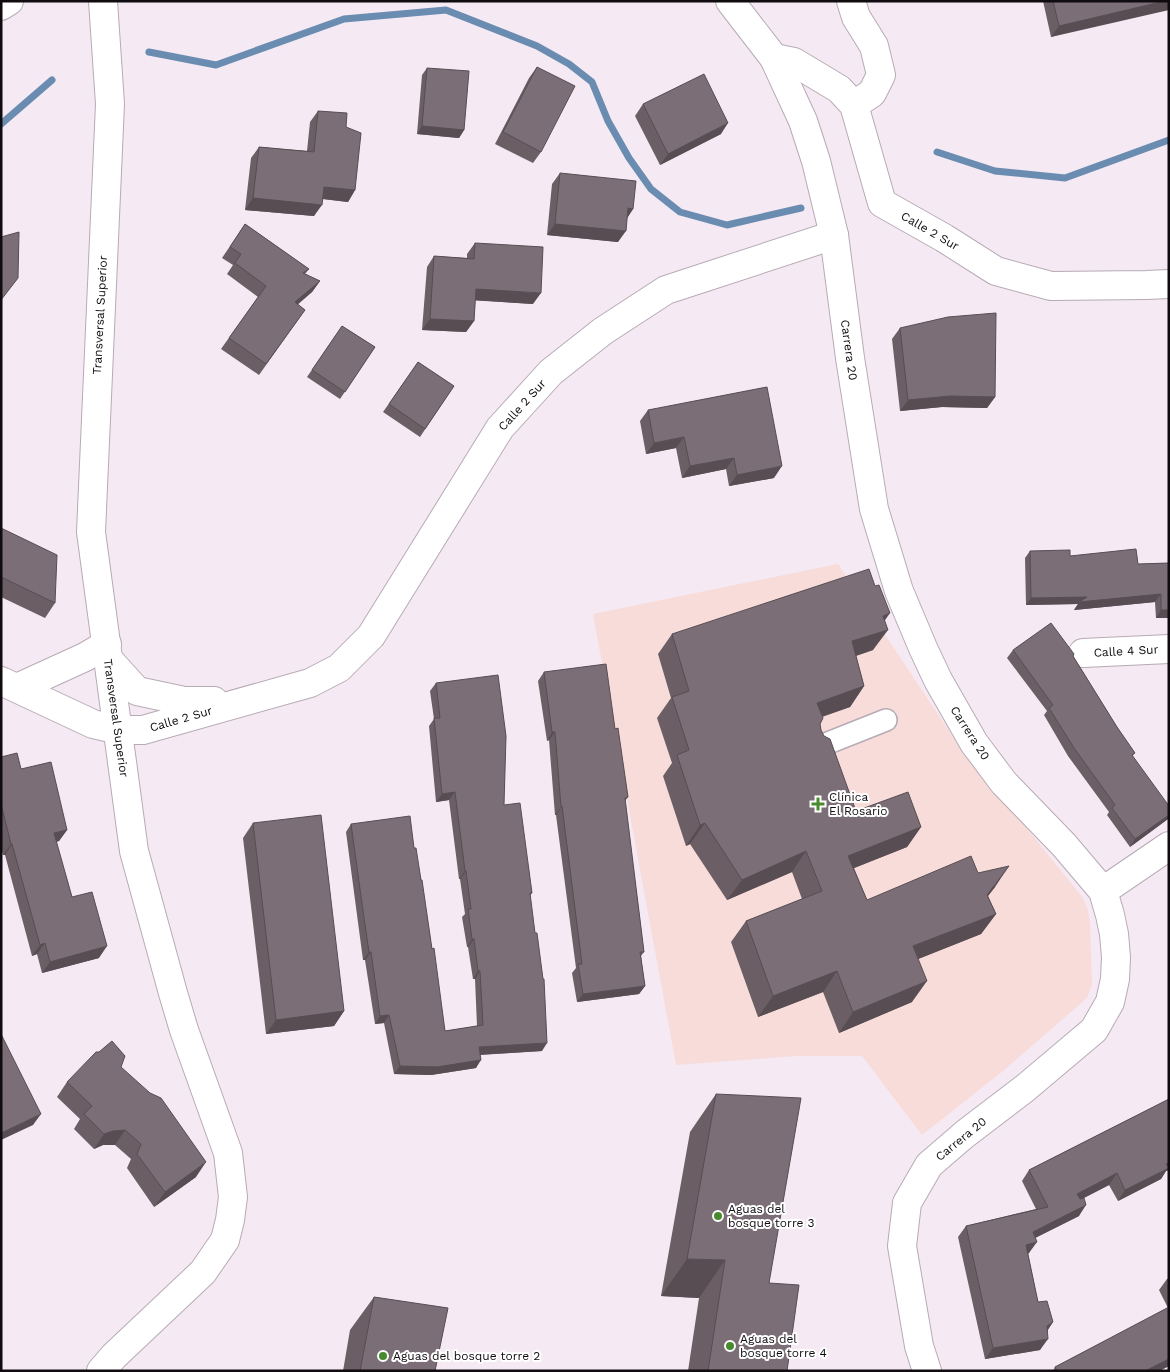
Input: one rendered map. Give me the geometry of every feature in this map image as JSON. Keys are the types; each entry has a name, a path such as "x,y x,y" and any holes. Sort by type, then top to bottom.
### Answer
{"street":[{"path":"1,6 8,1"},
{"name":"Transversal Superior","path":"101,1371 114,1356 203,1272 224,1240 230,1220 233,1197 228,1153 184,1030 134,852 91,532 110,97 103,1"},
{"path":"110,97 115,1"},
{"name":"Carrera 20","path":"730,1 774,58 803,121 816,161 834,235 850,358 874,509 899,591 938,680 974,743 1004,783 1064,845 1103,890 1114,934 1115,979 1110,1002 1094,1030 930,1164 907,1203 902,1246 919,1346 927,1371"},
{"path":"851,1 856,17 874,46 881,75 872,93 854,105"},
{"name":"Calle 2 Sur","path":"774,58 794,62 839,89 854,105 882,203 944,238 996,272 1051,286 1146,286 1169,284"},
{"name":"Calle 2 Sur","path":"9,685 94,724 118,730 144,730 310,683 339,668 371,636 500,428 551,372 603,331 666,290 834,235"},
{"name":"Calle 4 Sur","path":"1083,653 1169,649"},
{"path":"9,685 86,657 108,652"},
{"name":"Calle 2 Sur","path":"108,652 137,690 184,701 243,701"},
{"path":"818,747 886,720"},
{"path":"1103,890 1169,846"}],"shaded area":[{"name":"Clínica El Rosario","path":"838,564 953,737 1083,898 1088,910 1090,923 1092,984 1087,998 1003,1071 922,1135 862,1056 797,1056 676,1065 593,614"}],"building":[{"path":"1053,1 1165,1 1059,26"},
{"path":"537,67 575,86 541,152 503,132"},
{"path":"427,68 469,71 464,130 422,126"},
{"path":"704,74 728,123 668,154 643,104"},
{"path":"318,111 347,113 346,127 361,133 355,190 324,187 322,205 253,198 259,147 314,152"},
{"path":"560,173 636,181 633,209 628,208 626,231 555,224"},
{"path":"245,224 309,269 303,273 320,281 295,302 305,310 266,364 229,338 266,286 235,263 241,254 230,247"},
{"path":"19,232 18,278 1,300 1,237"},
{"path":"475,243 543,247 541,293 476,289 474,321 430,319 434,256 474,259"},
{"path":"996,313 995,397 950,396 908,400 900,328 948,317"},
{"path":"342,326 375,347 345,392 312,370"},
{"path":"418,362 454,386 425,429 389,404"},
{"path":"767,387 782,466 737,475 734,458 690,466 684,437 654,443 648,410"},
{"path":"1,528 57,555 55,603 1,577"},
{"path":"1136,549 1138,564 1169,563 1169,610 1161,610 1161,594 1079,602 1087,597 1031,598 1030,551 1070,550 1070,556"},
{"path":"869,569 875,586 879,585 890,613 883,616 888,630 852,641 864,686 817,703 823,718 820,724 821,730 824,736 830,739 856,811 908,792 921,827 848,856 867,900 971,856 978,873 1009,866 987,895 996,914 913,946 927,981 853,1012 837,971 773,996 746,921 822,891 806,851 742,880 705,823 700,825 677,755 689,750 672,697 689,691 672,634"},
{"path":"1051,623 1074,654 1073,656 1135,753 1132,755 1169,806 1169,815 1135,839 1112,808 1115,805 1074,748 1049,708 1053,705 1013,650"},
{"path":"606,664 615,729 618,728 628,797 625,798 644,952 640,952 645,986 583,994 578,964 582,964 561,807 555,732 552,732 544,672"},
{"path":"498,675 506,736 504,805 520,803 532,893 530,893 535,933 537,933 544,979 547,1043 479,1047 481,1060 437,1067 400,1066 389,1015 380,1016 351,824 410,816 432,949 434,948 445,1031 483,1025 480,971 478,971 474,939 472,939 468,909 471,909 455,792 442,794 434,718 440,718 436,683"},
{"path":"17,753 21,769 51,762 67,830 54,833 72,897 92,892 107,946 50,962 45,943 40,945 1,804 1,757"},
{"path":"321,815 344,1011 276,1020 253,823"},
{"path":"1,1034 41,1114 1,1133"},
{"path":"112,1041 125,1056 121,1067 150,1093 161,1098 206,1162 165,1192 137,1154 141,1144 125,1130 104,1134 84,1114 92,1106 67,1082 96,1052 99,1052"},
{"path":"716,1094 801,1098 769,1283 799,1285 787,1371 708,1371 725,1260 687,1259"},
{"path":"1169,1099 1169,1163 1166,1164 1169,1168 1125,1190 1117,1173 1077,1194 1080,1199 1084,1198 1086,1205 1033,1232 1037,1242 1026,1245 1038,1302 1047,1301 1053,1322 1047,1326 1048,1339 993,1348 966,1226 1048,1207 1029,1170"},
{"path":"374,1297 448,1308 435,1371 360,1371"},
{"path":"1169,1307 1169,1359 1145,1371 1057,1371 1055,1367"}],"waterway":[{"path":"149,52 216,65 344,19 446,10 537,46 569,64 592,82 608,121 629,158 651,189 680,212 727,225 801,208"},
{"path":"1,124 52,80"},
{"path":"937,152 995,171 1065,178 1169,140"}],"place":[{"name":"Clínica El Rosario","path":"818,804"},
{"name":"Aguas del bosque torre 3","path":"718,1216"},
{"name":"Aguas del bosque torre 4","path":"730,1346"},
{"name":"Aguas del bosque torre 2","path":"383,1356"}]}
